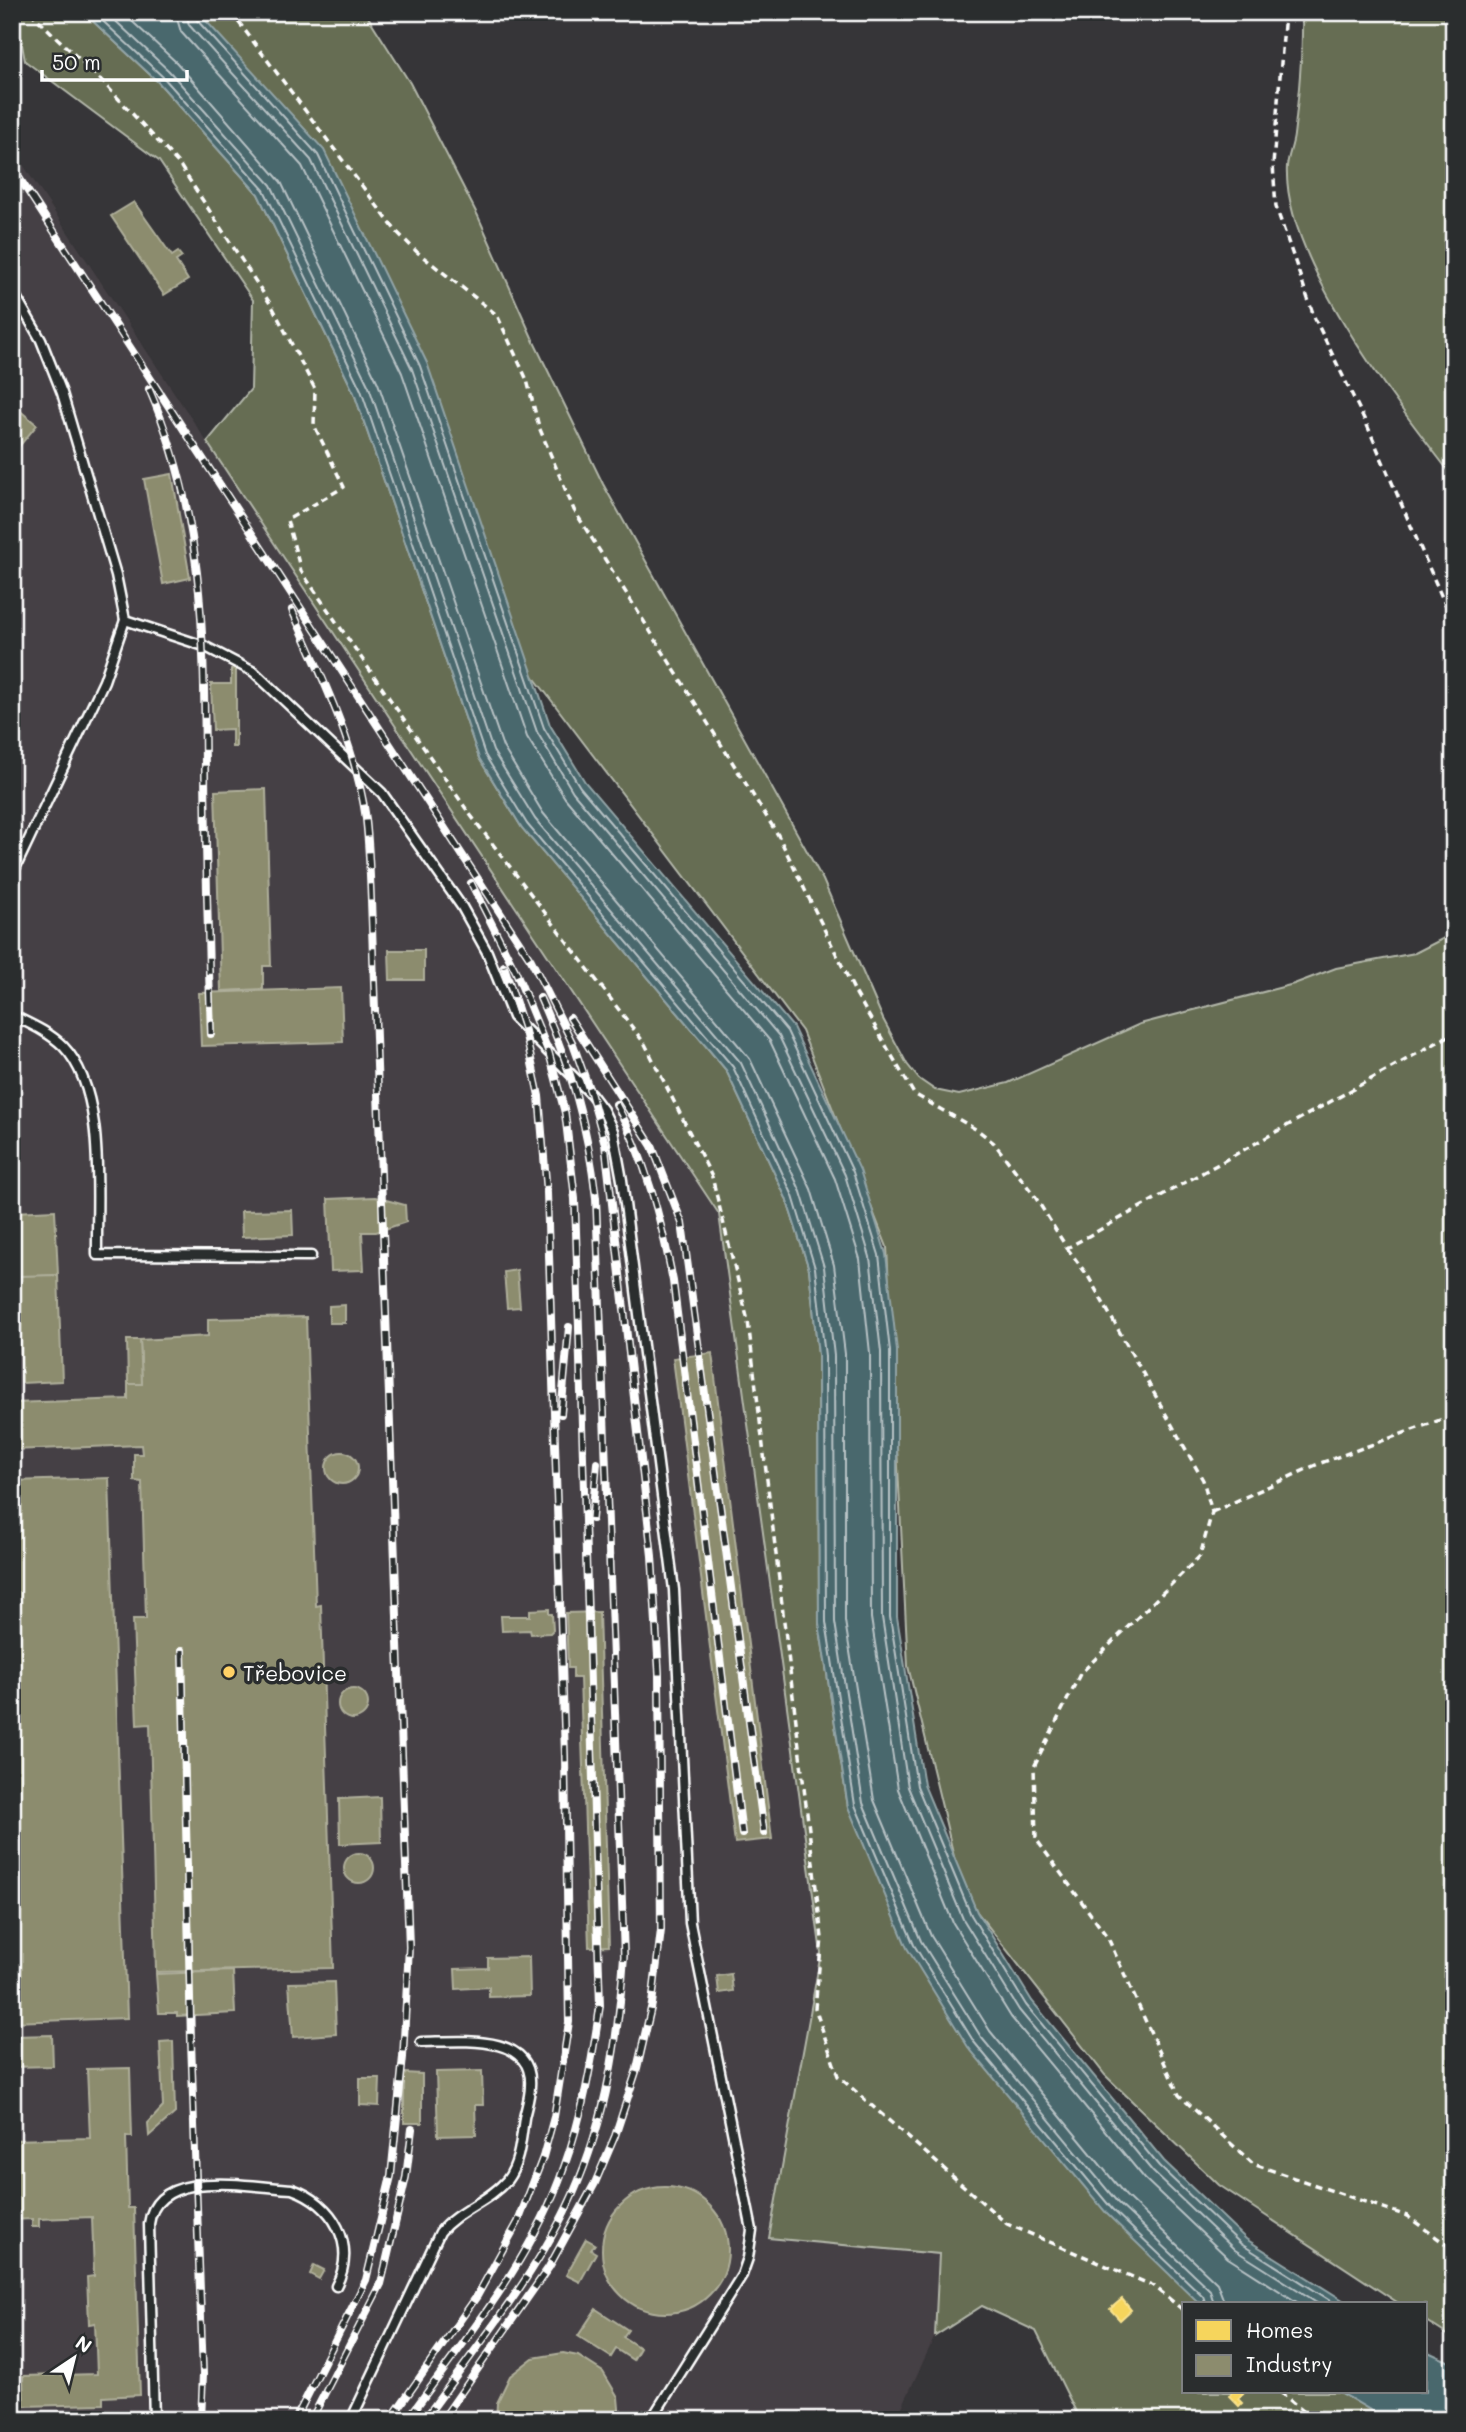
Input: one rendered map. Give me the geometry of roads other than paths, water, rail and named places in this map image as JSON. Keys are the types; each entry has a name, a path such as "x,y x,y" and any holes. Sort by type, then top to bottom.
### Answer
{"lane":[{"path":"12,290 41,340 62,393 116,575 125,620 104,681 12,875"},
{"path":"125,620 204,646 254,672 367,776 393,807 462,907 487,952 513,1017 591,1094 603,1110 613,1131 624,1191 674,1590 690,1923 752,2230 748,2258 742,2275 651,2420"},
{"path":"12,1015 62,1045 78,1066 88,1089 93,1122 97,1255 311,1256"},
{"path":"351,2420 440,2232 453,2219 495,2192 509,2176 516,2160 531,2086 524,2063 500,2045 421,2042"},
{"path":"154,2420 149,2224 150,2214 162,2197 186,2185 292,2189 306,2194 324,2207 341,2233 345,2252 336,2286"}],"water":[{"path":"83,12 198,12 324,150 427,363 550,725 585,782 793,1027 860,1170 886,1254 897,1351 897,1617 924,1785 977,1912 1032,2001 1164,2161 1246,2239 1346,2302 1197,2301 1107,2214 968,2047 907,1948 848,1807 819,1623 818,1355 809,1269 786,1198 726,1070 522,828 479,758 354,393 258,194 158,82"},
{"path":"1428,2352 1454,2364 1454,2420 1387,2420 1343,2394 1428,2394"}],"railway":[{"path":"12,167 531,960 573,1044 605,1144 652,1556 659,1673 661,1930 652,2004 637,2069 615,2136 595,2183 549,2267 442,2420"},
{"path":"149,389 181,484 198,579 204,674 211,1034"},
{"path":"292,610 346,738 361,792 367,829 409,1947 403,2057 391,2176 366,2280 295,2420"},
{"path":"407,2420 495,2299 534,2235 550,2202 571,2147 582,2108 600,2006 575,1199 565,1113 549,1053 516,972 471,883"},
{"path":"390,2420 477,2296 518,2222 543,2157 554,2117 569,2022 565,1756 547,1193 539,1096 525,1031 504,966"},
{"path":"424,2420 524,2282 573,2194 594,2136 609,2077 624,1956 596,1198 583,1120 560,1047 540,998"},
{"path":"570,1018 652,1146 682,1223 764,1833"},
{"path":"616,1104 636,1146 651,1190 673,1281 742,1834"},
{"path":"561,1414 569,1327"},
{"path":"592,1519 597,1463"},
{"path":"182,1650 191,2041 203,2374 201,2420"},
{"path":"311,2420 381,2284 406,2177 412,2129"}],"place":[{"name":"Třebovice","path":"229,1672"}]}
